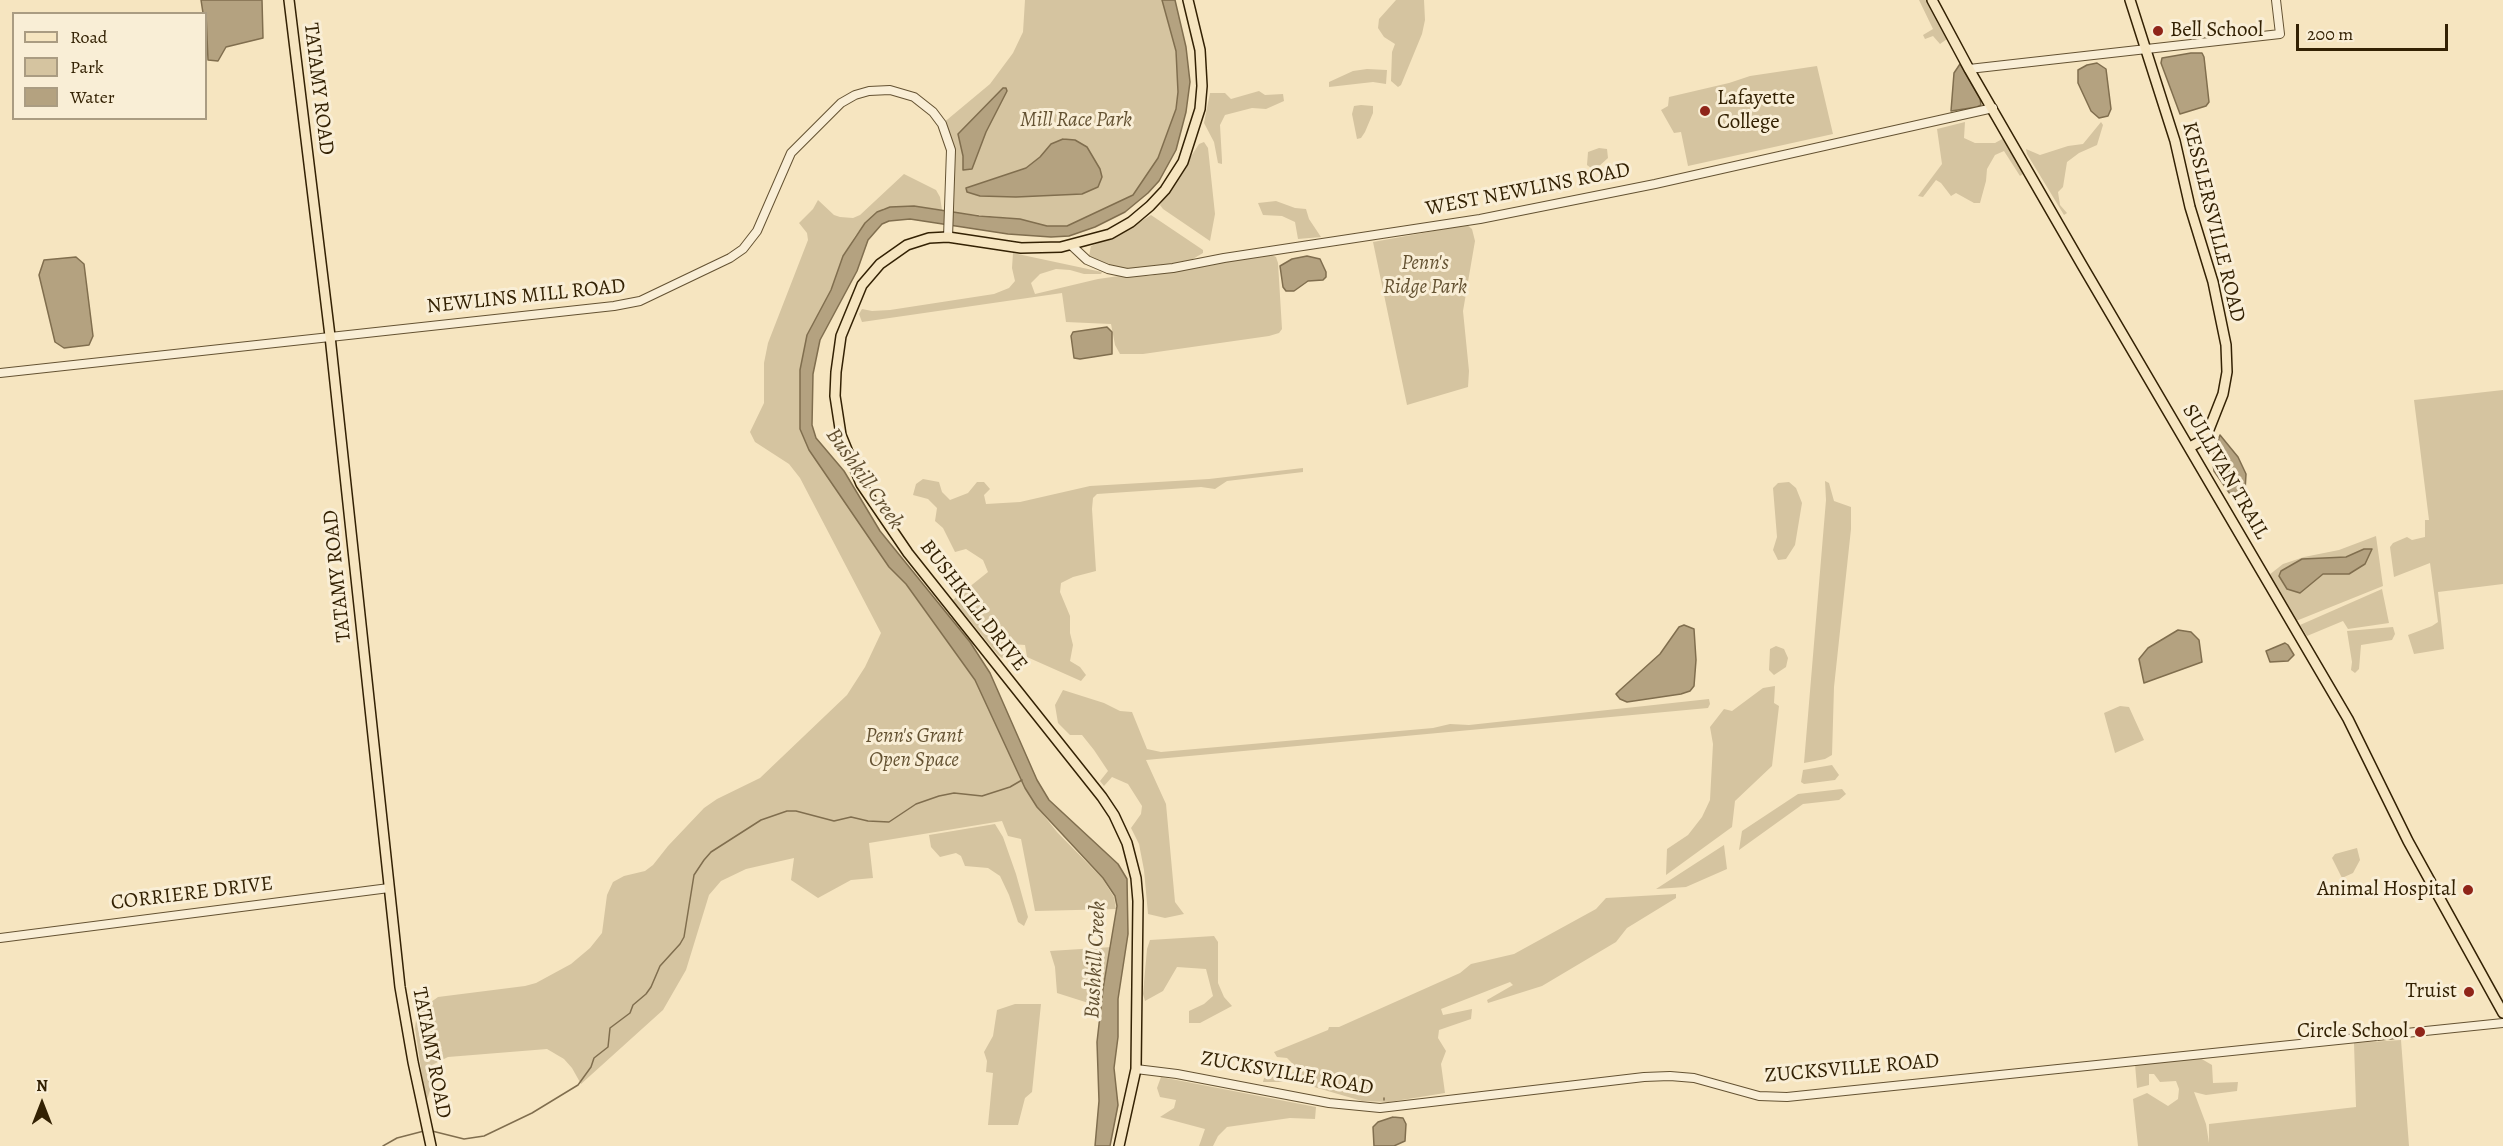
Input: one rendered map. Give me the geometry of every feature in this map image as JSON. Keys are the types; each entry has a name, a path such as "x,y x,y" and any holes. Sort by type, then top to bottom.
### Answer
{"main road":[{"name":"TATAMY ROAD","path":"288,0 330,336 401,996 431,1146"},
{"name":"BUSHKILL DRIVE","path":"1119,1146 1136,1069 1137,890 1132,858 1122,830 1088,779 897,537 855,473 841,435 835,396 838,347 852,307 862,285 879,264 897,250 919,240 948,232 1028,249 1071,245 1110,234 1140,216 1165,190 1183,162 1197,122 1202,86 1198,40 1188,0"},
{"name":"SULLIVAN TRAIL","path":"1932,0 2082,265 2348,719 2408,841 2503,1013"},
{"name":"KESSLERSVILLE ROAD","path":"2130,0 2175,141 2190,207 2204,247 2226,345 2227,372 2223,394 2205,436 2190,447"}],"street":[{"path":"1969,69 2280,34 2276,0"},
{"name":"NEWLINS MILL ROAD","path":"0,373 627,304 665,291 743,249 755,236 791,153 841,104 855,95 869,91 890,90 908,95 926,105 938,118 947,134 951,150 948,232"},
{"name":"WEST NEWLINS ROAD","path":"1071,245 1087,260 1108,269 1127,273 1173,268 1224,258 1492,217 1655,184 1993,108"},
{"name":"CORRIERE DRIVE","path":"0,938 389,888"},
{"name":"ZUCKSVILLE ROAD","path":"1136,1069 1217,1081 1329,1103 1380,1108 1644,1077 1670,1076 1694,1078 1759,1096 1787,1097 2503,1023"}],"green space":[{"name":"Mill Race Park","path":"1025,0 1162,0 1176,51 1178,92 1176,109 1155,165 1133,195 1067,226 1047,226 1020,219 950,212 951,150 942,124 990,84 1013,53 1023,32"},
{"path":"1396,0 1424,0 1425,20 1422,34 1401,85 1398,87 1391,81 1392,52 1395,44 1384,37 1378,28 1379,19"},
{"path":"1919,0 1926,0 1947,39 1940,44 1933,36 1925,39 1923,35 1933,29"},
{"path":"1817,66 1833,134 1688,166 1681,132 1674,133 1661,110 1668,106 1669,97 1750,76"},
{"path":"1387,70 1386,84 1373,82 1329,87 1329,82 1353,71"},
{"path":"1259,91 1265,95 1283,94 1284,101 1266,109 1252,108 1225,115 1220,125 1222,164 1218,163 1214,142 1204,123 1210,93 1225,93 1231,99"},
{"path":"1354,106 1373,106 1373,113 1365,132 1361,138 1357,139 1352,114"},
{"path":"1965,122 1964,138 1975,143 1995,143 2004,138 2023,174 2020,176 2004,151 1995,155 1987,169 1980,203 1974,203 1956,193 1951,196 1936,180 1923,197 1918,196 1942,164 1937,129"},
{"path":"2101,122 2103,125 2097,145 2079,153 2067,162 2063,187 2058,192 2060,205 2067,213 2064,215 2026,149 2040,155 2083,144"},
{"path":"1204,142 1208,148 1215,214 1210,241 1160,205 1199,144"},
{"path":"1599,148 1607,149 1608,158 1598,167 1591,168 1587,165 1588,152"},
{"name":"Penn's Grant Open Space","path":"904,174 936,190 940,197 942,210 914,206 884,208 865,223 855,236 843,256 831,290 807,335 800,370 800,429 809,450 975,680 1025,788 1037,807 1057,832 1102,878 1114,897 1116,909 1035,911 1021,839 1008,836 1002,821 869,843 873,878 851,880 818,898 791,880 794,858 746,869 721,881 709,895 686,970 663,1010 581,1084 564,1059 547,1049 448,1057 432,1065 432,1084 426,1103 415,1028 417,1012 438,997 525,986 536,983 571,964 590,948 602,933 607,895 613,882 624,876 645,871 704,808 760,778 847,695 865,667 881,633 800,478 789,464 755,442 750,432 764,403 764,363 768,343 808,240 807,233 799,223 813,209 818,200 834,215 853,218 860,215"},
{"path":"1276,201 1295,208 1306,209 1309,219 1321,237 1298,239 1295,222 1282,216 1263,215 1258,203"},
{"path":"1151,215 1203,250 1203,253 1186,263 1144,270 1121,268 1093,260 1089,256 1091,246 1121,234"},
{"name":"Penn's Ridge Park","path":"1467,225 1472,229 1475,241 1463,311 1469,371 1468,387 1407,405 1373,242"},
{"path":"1013,253 1102,272 1101,274 1084,274 1056,269 1040,274 1031,283 1035,294 1098,279 1149,276 1270,254 1276,257 1278,263 1282,329 1279,333 1269,336 1143,354 1120,354 1115,345 1111,324 1066,322 1062,293 862,322 859,314 862,309 890,310 994,294 1009,288 1015,281 1012,268"},
{"path":"2503,390 2503,584 2438,592 2444,649 2414,654 2408,635 2438,622 2430,563 2394,577 2390,547 2393,543 2407,537 2412,540 2425,537 2425,520 2429,520 2414,400"},
{"path":"1303,468 1303,472 1227,481 1215,489 1201,487 1097,494 1093,498 1092,509 1096,571 1061,583 1060,592 1070,616 1073,645 1070,661 1080,667 1086,675 1081,681 1027,657 1025,645 1012,644 1008,656 1002,658 998,655 953,600 988,572 983,560 966,549 955,552 943,528 935,521 937,508 928,499 913,495 916,484 923,479 939,482 942,492 950,500 968,493 977,482 984,482 990,489 984,495 986,504 1020,502 1090,486 1209,479"},
{"path":"1825,481 1829,483 1834,501 1851,507 1851,529 1834,687 1832,755 1825,759 1804,763 1826,500"},
{"path":"1789,482 1796,488 1802,503 1795,545 1786,559 1778,560 1773,550 1777,537 1773,488 1778,483"},
{"path":"2376,536 2383,586 2296,621 2269,575 2283,564 2339,550"},
{"path":"2382,589 2389,623 2348,629 2343,621 2307,636 2300,625"},
{"path":"2393,627 2395,634 2392,640 2361,645 2359,669 2355,673 2351,670 2352,662 2347,631"},
{"path":"1776,646 1784,649 1788,658 1786,667 1774,675 1769,670 1770,649"},
{"path":"1775,686 1774,703 1779,706 1772,766 1735,801 1732,827 1666,875 1667,849 1688,835 1702,817 1710,800 1713,744 1710,727 1724,709 1732,711 1763,688"},
{"path":"1063,690 1104,703 1120,711 1132,712 1147,749 1161,752 1433,728 1450,724 1469,725 1709,699 1710,704 1708,708 1146,760 1166,804 1175,902 1184,914 1165,918 1148,914 1139,844 1131,828 1141,814 1142,806 1128,784 1112,777 1104,786 1100,781 1108,771 1094,750 1082,735 1070,735 1058,723 1055,705"},
{"path":"2120,706 2129,707 2144,740 2115,753 2104,713"},
{"path":"1832,765 1839,775 1835,780 1804,784 1801,782 1803,770"},
{"path":"1842,789 1846,794 1839,800 1803,804 1739,850 1742,831 1798,794"},
{"path":"995,824 1003,837 1016,874 1028,917 1024,926 1018,922 1000,876 988,868 965,866 961,856 956,853 940,857 931,847 929,835"},
{"path":"1724,845 1727,869 1686,887 1656,889"},
{"path":"2357,848 2360,860 2353,873 2342,878 2332,858 2335,854"},
{"path":"1676,894 1676,898 1627,928 1616,942 1542,986 1488,1003 1487,1000 1513,985 1510,982 1441,1009 1443,1015 1472,1009 1471,1019 1439,1030 1438,1038 1446,1051 1441,1064 1445,1093 1389,1102 1362,1101 1297,1082 1263,1082 1264,1078 1294,1072 1293,1064 1287,1058 1277,1057 1274,1052 1328,1030 1329,1027 1339,1027 1460,973 1471,964 1514,954 1596,909 1606,898"},
{"path":"1214,936 1218,942 1218,983 1224,997 1232,1006 1200,1023 1189,1023 1189,1011 1204,1004 1213,996 1206,969 1177,967 1163,991 1145,1001 1143,994 1147,949 1150,940"},
{"path":"1112,947 1101,1007 1057,993 1055,967 1050,951"},
{"path":"1015,1004 1041,1004 1032,1092 1025,1098 1018,1125 988,1125 993,1073 986,1072 987,1061 984,1052 993,1036 997,1010"},
{"path":"2401,1040 2409,1146 2138,1146 2133,1099 2147,1093 2168,1106 2178,1099 2179,1089 2176,1081 2160,1082 2154,1074 2149,1074 2149,1085 2137,1088 2135,1064 2200,1058 2212,1065 2213,1083 2238,1082 2237,1091 2206,1095 2194,1092 2206,1124 2209,1143 2209,1124 2356,1107 2354,1043"},
{"path":"1161,1077 1316,1107 1315,1119 1290,1118 1227,1127 1218,1136 1213,1146 1199,1146 1205,1129 1160,1117 1174,1108 1176,1100 1160,1097 1157,1088"}],"water":[{"path":"201,0 262,0 263,38 226,47 218,61 208,60 207,12 203,12"},
{"path":"1162,0 1175,0 1186,47 1190,82 1186,112 1176,150 1159,181 1148,193 1125,212 1095,227 1069,236 1008,234 910,219 882,224 868,240 857,271 820,340 813,374 812,425 816,438 844,471 880,531 970,642 990,673 1037,780 1049,800 1118,864 1127,879 1128,934 1118,999 1118,1037 1114,1068 1118,1105 1110,1146 1095,1146 1099,1101 1097,1042 1117,906 1115,896 1103,878 1037,807 1025,788 975,680 906,584 889,567 809,450 800,429 800,370 807,335 831,290 843,256 865,223 877,212 890,207 914,206 979,216 1020,219 1047,226 1067,226 1133,195 1158,158 1176,109 1178,92 1176,51"},
{"path":"2202,53 2204,57 2209,102 2206,106 2180,114 2161,63 2162,58"},
{"path":"2097,63 2106,69 2111,109 2108,116 2099,118 2091,111 2078,83 2078,70"},
{"path":"1960,64 1980,99 1981,105 1951,111 1954,73"},
{"path":"1003,88 1007,91 986,132 972,169 963,170 963,156 958,134"},
{"path":"1063,139 1075,140 1087,147 1100,169 1102,177 1098,187 1082,194 1016,197 980,196 967,192 966,188 1026,168 1051,144"},
{"path":"1307,256 1320,259 1326,277 1323,280 1308,281 1294,291 1286,291 1283,287 1280,266 1292,259"},
{"path":"76,257 84,264 93,336 89,345 64,348 55,342 39,275 44,260"},
{"path":"1107,327 1112,332 1112,354 1074,358 1071,336 1073,332"},
{"path":"2220,435 2238,457 2246,474 2245,491 2241,496 2230,494 2214,471 2212,459"},
{"path":"2364,549 2372,549 2365,564 2349,574 2323,574 2300,593 2287,589 2279,576 2281,571 2302,559 2346,557"},
{"path":"1684,625 1694,629 1696,660 1694,686 1690,691 1627,702 1620,699 1616,694 1660,654 1679,627"},
{"path":"2178,630 2191,632 2199,640 2202,662 2144,683 2139,659 2148,648"},
{"path":"2285,643 2294,655 2288,661 2270,662 2266,651"},
{"path":"1393,1117 1403,1118 1406,1124 1405,1141 1394,1146 1374,1146 1373,1127 1378,1122"}],"waterway":[{"path":"432,1131 464,1139 484,1136 532,1113 578,1085 591,1067 594,1058 608,1047 610,1028 630,1013 633,1005 646,994 660,966 684,937 694,875 704,860 711,852 761,820 787,811 796,811 834,821 851,817 889,822 916,804 939,796 954,793 982,796 1010,787 1022,780"},
{"path":"383,1146 397,1138 424,1131"}],"place":[{"name":"Bell School","path":"2158,31"},
{"name":"Lafayette College","path":"1705,111"},
{"name":"Animal Hospital","path":"2468,890"},
{"name":"Truist","path":"2469,992"},
{"name":"Circle School","path":"2420,1032"}],"water label":[{"name":"Bushkill Creek","path":"864,479"},
{"name":"Bushkill Creek","path":"1096,960"}]}
